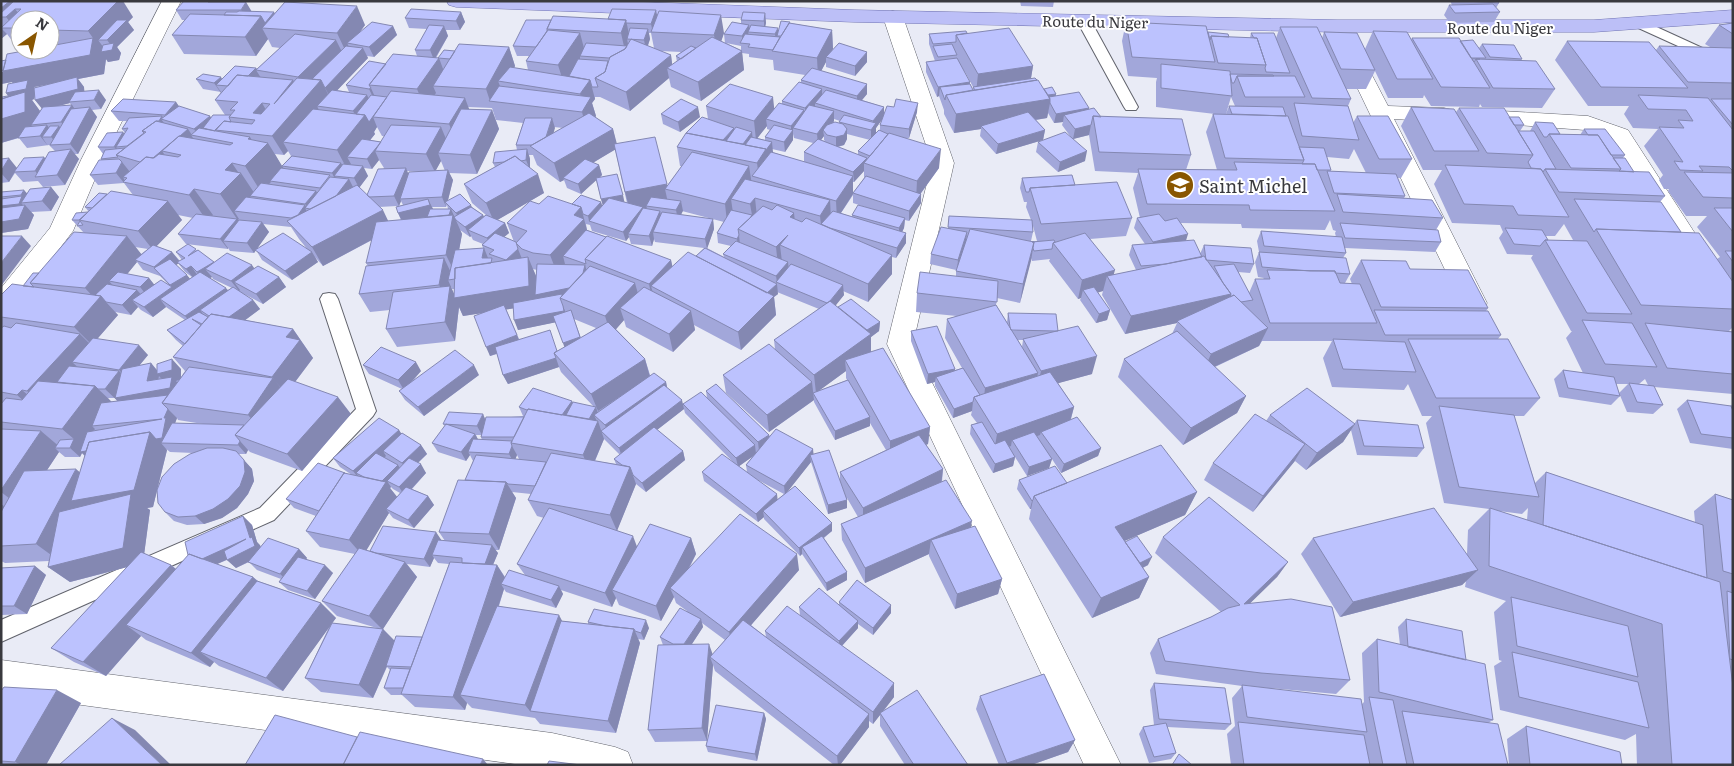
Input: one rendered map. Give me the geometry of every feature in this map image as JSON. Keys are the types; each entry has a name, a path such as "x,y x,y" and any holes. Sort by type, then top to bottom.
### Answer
{"main road":[{"name":"Route du Niger","path":"456,1 893,17 1337,26 1584,26 1733,16"}],"street":[{"path":"1,306 61,231 92,160 172,1"},
{"path":"893,17 943,163 900,344 1103,765"},
{"path":"1337,26 1484,321"},
{"path":"1380,112 1588,123 1620,135 1733,313"},
{"path":"1,677 552,751 615,765"}],"lane":[{"path":"1084,21 1131,107"},
{"path":"1639,23 1733,67"},
{"path":"1,631 267,514 366,411 329,299"}],"building":[{"path":"1,1 10,1 1,8"},
{"path":"14,1 118,1 88,31 60,30 60,10 15,9 10,10 10,13 6,17 1,17 1,13"},
{"path":"184,1 246,2 241,10 176,10"},
{"path":"1465,1 1498,1 1499,3"},
{"path":"285,2 357,6 337,33 262,28"},
{"path":"1493,4 1500,12 1455,13 1449,5"},
{"path":"411,9 461,12 456,21 405,18"},
{"path":"612,9 656,10 651,24 626,23 626,20 608,19"},
{"path":"659,11 721,15 714,35 651,32"},
{"path":"226,12 274,12 265,23 261,16 224,15"},
{"path":"743,12 765,13 764,21 741,20"},
{"path":"190,14 261,16 245,37 172,35"},
{"path":"553,16 626,20 621,33 547,29"},
{"path":"10,19 10,28 1,28"},
{"path":"117,20 127,20 107,40 98,40"},
{"path":"526,20 551,20 547,31 536,47 513,46"},
{"path":"781,21 790,22 781,36 777,36"},
{"path":"372,22 393,26 369,47 347,43"},
{"path":"732,22 749,25 742,36 724,34"},
{"path":"1126,22 1206,26 1215,62 1132,57"},
{"path":"789,23 832,30 817,58 772,51"},
{"path":"1733,23 1733,34 1719,25"},
{"path":"429,25 444,26 430,50 415,50"},
{"path":"751,25 778,28 775,34 748,32"},
{"path":"1280,27 1317,27 1351,99 1312,98"},
{"path":"630,28 648,29 644,40 627,39"},
{"path":"1009,28 1033,66 978,74 956,35"},
{"path":"548,30 580,33 558,65 526,61"},
{"path":"966,31 967,33 956,35 956,42 933,44 929,34"},
{"path":"1373,31 1407,32 1433,79 1397,79"},
{"path":"1208,32 1228,34 1229,37 1211,36 1210,40"},
{"path":"1324,32 1357,33 1375,70 1341,69"},
{"path":"1251,33 1274,33 1290,73 1266,72 1266,65 1257,38 1254,38"},
{"path":"295,34 336,40 298,77 256,70"},
{"path":"745,34 780,37 773,50 748,47 750,44 740,43"},
{"path":"1211,36 1257,38 1266,65 1218,63"},
{"path":"712,37 742,51 698,82 667,68"},
{"path":"93,38 90,55 3,71 7,54 10,53 10,60 60,60 60,44"},
{"path":"1412,38 1459,38 1490,88 1441,87"},
{"path":"631,39 671,55 626,92 595,78 605,72 610,57 625,49"},
{"path":"1473,40 1486,58 1471,58 1460,41"},
{"path":"1567,41 1649,42 1688,88 1601,87"},
{"path":"114,43 112,50 101,52 103,45"},
{"path":"586,43 627,46 609,58 580,56"},
{"path":"839,43 867,52 855,66 826,57"},
{"path":"459,44 509,47 486,89 433,86"},
{"path":"952,44 957,55 938,57 933,46"},
{"path":"1482,44 1514,45 1522,59 1490,57"},
{"path":"346,46 363,48 325,88 321,80 312,79"},
{"path":"691,46 696,48 681,59 676,56"},
{"path":"1659,46 1733,48 1733,83 1688,82"},
{"path":"444,50 455,51 450,59 438,58"},
{"path":"393,54 439,58 417,89 369,85"},
{"path":"957,58 970,82 938,87 926,62"},
{"path":"578,59 608,61 605,72 595,78 598,87 592,87 590,80 569,76"},
{"path":"1476,59 1536,61 1555,89 1493,88"},
{"path":"6,60 4,72 1,73 1,61"},
{"path":"369,61 386,64 369,85 371,88 346,85"},
{"path":"1161,64 1230,71 1232,96 1161,88"},
{"path":"235,66 256,68 248,76 237,75 228,86 216,85"},
{"path":"510,67 590,80 580,94 498,81"},
{"path":"812,68 867,84 857,96 801,80"},
{"path":"203,74 221,77 214,83 196,79"},
{"path":"1230,74 1274,76 1237,76 1234,83 1232,83"},
{"path":"237,75 293,80 274,104 297,78 321,80 272,136 215,130 224,121 252,124 255,120 229,117 235,110 230,110 238,102 215,100","holes":["262,103 270,104 261,114 253,113"]},
{"path":"1237,76 1295,76 1305,97 1245,97"},
{"path":"77,77 78,89 35,100 34,88"},
{"path":"1035,78 1037,80 975,90 973,87"},
{"path":"28,80 26,89 6,93 8,84"},
{"path":"1038,80 1050,99 956,114 946,95"},
{"path":"799,82 822,89 805,108 782,101"},
{"path":"730,84 773,97 754,121 706,106"},
{"path":"970,84 973,90 946,95 945,100 940,87"},
{"path":"499,86 591,97 582,112 489,101"},
{"path":"1052,87 1056,94 1048,95 1044,89"},
{"path":"99,90 94,100 69,102 75,92"},
{"path":"332,90 367,95 353,111 317,106"},
{"path":"826,90 884,107 873,121 815,103"},
{"path":"391,91 465,98 449,124 373,117"},
{"path":"25,92 25,112 1,119 1,99"},
{"path":"1079,92 1089,108 1056,114 1049,97"},
{"path":"371,95 387,97 369,122 365,115 356,114"},
{"path":"1638,95 1708,98 1733,130 1733,171 1729,167 1699,166 1703,171 1680,170 1674,161 1683,162 1659,127 1684,128 1678,120 1693,121 1686,110 1648,109"},
{"path":"123,99 176,102 165,115 111,111"},
{"path":"681,99 698,107 678,122 661,114"},
{"path":"896,99 918,103 909,129 880,125 887,106 894,107"},
{"path":"1711,99 1733,99 1733,125"},
{"path":"779,103 804,110 791,126 766,119"},
{"path":"1294,103 1348,106 1359,140 1302,136"},
{"path":"72,105 61,122 31,125 43,107"},
{"path":"809,105 834,111 817,134 793,128"},
{"path":"179,106 210,116 194,129 161,119"},
{"path":"1229,106 1283,107 1286,116 1232,114"},
{"path":"90,107 70,144 50,145 71,109"},
{"path":"1411,107 1454,109 1479,151 1434,151"},
{"path":"1094,108 1101,117 1093,116 1091,125 1075,129 1064,115"},
{"path":"1459,108 1504,108 1533,155 1487,153"},
{"path":"313,109 365,115 337,150 283,142"},
{"path":"461,109 492,110 470,155 438,153"},
{"path":"1028,112 1045,130 998,144 981,126"},
{"path":"589,113 613,129 554,163 530,146"},
{"path":"1213,114 1288,116 1304,160 1225,158"},
{"path":"213,115 231,115 229,117 231,122 224,121 215,131 203,128"},
{"path":"844,115 876,123 871,130 839,122"},
{"path":"162,116 159,121 156,121 142,131 144,133 127,146 116,147 128,128 122,129 129,118"},
{"path":"1093,116 1182,119 1191,155 1099,152"},
{"path":"1357,116 1388,116 1412,159 1379,159"},
{"path":"702,117 734,128 723,140 686,133"},
{"path":"1509,117 1519,117 1524,125 1514,125"},
{"path":"525,118 552,118 546,137 532,145 516,145"},
{"path":"156,121 188,129 153,158 146,157 140,162 116,155 146,132 142,131"},
{"path":"835,122 843,124 847,129 844,135 836,137 827,135 823,130 827,125"},
{"path":"1535,122 1553,123 1560,134 1549,134 1547,137 1544,137"},
{"path":"47,125 40,136 18,138 25,127"},
{"path":"391,125 441,127 426,154 375,151"},
{"path":"774,125 793,130 784,142 765,137"},
{"path":"50,126 59,126 51,137 42,137"},
{"path":"736,127 752,132 743,144 726,141"},
{"path":"199,128 250,137 248,139 268,143 245,166 232,163 225,170 241,173 220,194 194,189 189,195 123,182 127,178 123,177 146,157 154,158 159,154 178,157 181,155 162,151 179,136 230,145 233,143 191,135"},
{"path":"1584,129 1605,129 1625,155 1611,155 1598,135 1588,135"},
{"path":"879,130 888,134 870,156 858,151"},
{"path":"1518,131 1534,131 1556,169 1545,169 1543,172 1541,169 1531,168 1528,162 1533,155"},
{"path":"123,132 114,147 98,147 107,133"},
{"path":"1065,132 1087,151 1060,162 1038,142"},
{"path":"686,133 766,149 757,163 677,147"},
{"path":"889,133 941,149 917,181 864,163"},
{"path":"1549,134 1598,135 1621,169 1571,168"},
{"path":"655,137 667,184 625,192 614,144"},
{"path":"751,137 772,142 766,150 745,145"},
{"path":"362,139 381,142 367,159 347,157"},
{"path":"818,139 867,158 853,172 804,152"},
{"path":"1299,147 1324,148 1331,170 1317,170 1315,164 1302,164 1304,160"},
{"path":"125,148 116,155 118,157 101,159 105,150"},
{"path":"71,149 57,175 35,177 49,152"},
{"path":"527,149 526,160 521,161 515,156 504,162 493,163 495,152"},
{"path":"692,152 749,166 725,204 665,189"},
{"path":"771,152 853,176 836,201 752,176"},
{"path":"292,156 341,163 332,173 282,166"},
{"path":"515,156 538,174 486,203 464,184"},
{"path":"44,157 35,171 14,172 24,158"},
{"path":"9,158 1,171 1,159"},
{"path":"1613,158 1625,158 1634,172 1619,171 1621,169"},
{"path":"119,159 122,162 116,173 90,175 99,160"},
{"path":"585,159 599,165 578,184 563,178"},
{"path":"1234,162 1315,164 1335,211 1250,210 1249,205 1147,204 1138,169 1237,170"},
{"path":"343,164 363,166 354,178 334,176"},
{"path":"1445,165 1541,169 1569,217 1518,215 1513,206 1464,204"},
{"path":"281,168 330,175 320,188 270,181"},
{"path":"406,168 394,196 369,197 367,195 378,169"},
{"path":"1545,169 1649,172 1665,196 1559,192"},
{"path":"448,170 442,197 400,199 409,172"},
{"path":"1327,171 1396,174 1405,196 1334,193"},
{"path":"1684,172 1733,173 1733,198 1703,197"},
{"path":"617,174 623,195 601,199 596,178"},
{"path":"1072,175 1075,185 1030,188 1029,192 1026,192 1022,178"},
{"path":"866,176 921,194 909,211 853,193"},
{"path":"330,177 349,179 336,196 310,209 305,208"},
{"path":"745,179 830,200 820,216 755,198 750,204 731,199"},
{"path":"1117,182 1132,218 1041,224 1030,188"},
{"path":"261,183 316,191 305,204 250,196"},
{"path":"357,185 383,210 312,247 287,221"},
{"path":"51,187 42,201 21,203 30,189"},
{"path":"24,190 21,195 1,197 1,192"},
{"path":"111,191 168,201 138,231 79,220"},
{"path":"99,193 107,194 92,208 85,207"},
{"path":"460,194 471,205 456,213 445,202"},
{"path":"1337,194 1432,200 1443,218 1343,212"},
{"path":"581,195 601,202 588,216 583,214 581,207 572,204"},
{"path":"22,196 19,204 1,206 1,199"},
{"path":"548,196 581,207 574,215 584,219 550,255 533,253 522,249 516,243 527,231 507,223 530,201 539,204"},
{"path":"246,197 305,205 298,215 291,218 234,211"},
{"path":"651,197 681,201 676,210 646,206"},
{"path":"609,198 643,207 623,232 589,221"},
{"path":"428,199 430,205 398,213 396,207"},
{"path":"1574,199 1661,202 1681,232 1596,229 1594,232"},
{"path":"25,205 19,219 1,222 1,208"},
{"path":"777,205 794,213 790,217 802,222 806,218 892,255 868,284 780,245 788,235 776,247 738,229 763,206 772,210"},
{"path":"858,205 905,218 899,228 852,215"},
{"path":"471,207 483,215 465,227 454,217"},
{"path":"643,208 660,211 649,236 628,234"},
{"path":"1714,208 1733,208 1733,232"},
{"path":"430,209 451,209 449,215 427,217"},
{"path":"731,210 752,215 738,229 739,235 737,239 717,233"},
{"path":"833,211 906,233 897,248 821,224"},
{"path":"88,212 80,220 72,220 76,213"},
{"path":"662,212 713,219 705,239 653,232"},
{"path":"196,214 237,219 220,239 178,234"},
{"path":"1159,214 1165,221 1177,218 1188,234 1153,242 1137,218"},
{"path":"453,215 446,255 366,263 376,222"},
{"path":"486,215 505,223 487,238 468,230"},
{"path":"949,216 1032,220 1033,232 948,227"},
{"path":"239,220 262,222 247,243 223,241"},
{"path":"1340,223 1438,230 1441,242 1345,238"},
{"path":"941,227 967,232 958,260 931,254"},
{"path":"1505,228 1542,230 1548,240 1545,240 1540,246 1514,244"},
{"path":"970,229 1034,242 1023,284 956,271"},
{"path":"1596,229 1699,233 1733,282 1733,309 1641,305"},
{"path":"586,230 606,237 585,259 586,264 563,256"},
{"path":"1261,231 1342,237 1346,253 1264,246"},
{"path":"74,232 127,236 85,288 30,283"},
{"path":"283,233 312,252 285,271 255,250"},
{"path":"495,233 516,242 518,249 506,260 489,254 494,250 482,245"},
{"path":"1085,233 1115,270 1082,280 1053,243"},
{"path":"1,236 22,236 1,263"},
{"path":"607,236 671,260 649,284 585,259"},
{"path":"1054,240 1052,249 1034,251 1034,242 1032,242"},
{"path":"1194,240 1202,257 1166,264 1141,266 1132,245"},
{"path":"1545,240 1587,241 1632,314 1587,313"},
{"path":"736,241 788,262 776,276 723,254"},
{"path":"188,244 196,249 188,256 198,250 214,262 197,272 191,266 186,269 177,262 185,258 176,252"},
{"path":"153,245 172,252 154,267 135,260"},
{"path":"1204,245 1251,248 1254,264 1206,260"},
{"path":"484,248 482,258 492,258 491,263 455,268 455,279 448,280 455,250"},
{"path":"705,248 777,284 767,293 696,256"},
{"path":"1725,251 1733,251 1733,262"},
{"path":"688,252 774,296 738,332 651,286"},
{"path":"1259,252 1346,258 1350,274 1335,273 1335,271 1262,267"},
{"path":"227,253 252,265 231,281 205,269"},
{"path":"1204,256 1231,294 1131,316 1107,276"},
{"path":"528,257 529,286 454,298 455,268"},
{"path":"444,258 439,285 359,294 366,266"},
{"path":"170,259 187,275 170,285 154,268"},
{"path":"1361,260 1406,261 1410,269 1468,270 1488,308 1381,307"},
{"path":"537,264 585,265 583,273 569,288 535,295"},
{"path":"791,264 843,285 827,303 776,282"},
{"path":"1234,264 1253,300 1241,302 1234,295 1230,297 1231,294 1214,266"},
{"path":"258,266 279,277 256,294 234,282"},
{"path":"590,266 635,283 605,316 560,298"},
{"path":"1267,270 1335,271 1340,283 1360,284 1377,323 1270,323 1255,279 1270,279"},
{"path":"118,272 149,278 140,287 109,281"},
{"path":"200,272 226,288 185,316 160,299"},
{"path":"920,272 998,281 997,302 917,293"},
{"path":"33,273 39,273 30,283 34,287 23,286"},
{"path":"161,280 172,287 144,307 132,300"},
{"path":"12,284 101,296 74,327 1,317 1,295"},
{"path":"107,284 137,290 122,305 106,302 101,296 95,295"},
{"path":"450,286 445,322 386,329 393,292"},
{"path":"233,287 253,300 229,317 211,314 209,316 200,310"},
{"path":"644,287 691,311 669,334 620,308"},
{"path":"1094,287 1110,310 1099,314 1083,290"},
{"path":"562,294 560,298 564,311 514,320 513,303"},
{"path":"1234,295 1268,328 1211,354 1177,321"},
{"path":"851,299 880,322 867,330 838,307"},
{"path":"830,301 871,334 814,375 774,340"},
{"path":"504,305 517,335 486,347 474,316"},
{"path":"996,305 1038,373 985,388 947,319"},
{"path":"571,310 580,337 563,343 553,316"},
{"path":"1374,310 1488,311 1501,335 1385,335"},
{"path":"199,312 208,317 202,324 192,319 201,325 185,344 167,330"},
{"path":"1008,313 1056,314 1058,331 1011,330"},
{"path":"211,314 293,329 286,337 300,340 272,377 173,357"},
{"path":"1582,320 1632,323 1657,367 1605,364"},
{"path":"608,322 645,359 591,394 554,353"},
{"path":"16,323 80,334 27,391 22,390 17,395 1,392 1,328 4,326 11,328"},
{"path":"1645,323 1733,332 1733,374 1667,368"},
{"path":"937,326 955,369 928,374 911,331"},
{"path":"1078,326 1097,356 1041,371 1023,339"},
{"path":"550,330 557,351 554,353 556,358 503,375 495,347"},
{"path":"1177,331 1246,396 1191,428 1124,359"},
{"path":"93,338 139,345 119,370 72,362"},
{"path":"1333,339 1405,342 1416,372 1343,369"},
{"path":"1408,339 1508,339 1540,398 1436,398"},
{"path":"769,344 812,382 767,415 723,375"},
{"path":"381,347 416,362 398,380 363,365"},
{"path":"883,348 930,427 890,441 845,360"},
{"path":"455,350 474,365 418,407 399,391"},
{"path":"172,359 172,370 157,374 157,364"},
{"path":"151,363 147,381 172,377 170,388 115,398 122,369"},
{"path":"69,366 119,371 105,389 98,389 95,386 57,382"},
{"path":"189,367 273,378 248,415 162,403"},
{"path":"963,368 980,395 974,397 973,402 954,409 936,377"},
{"path":"1563,370 1614,377 1620,396 1568,388"},
{"path":"1050,372 1074,407 997,434 974,397"},
{"path":"654,373 666,382 605,425 594,415"},
{"path":"288,379 338,397 287,454 235,435"},
{"path":"848,380 870,417 835,431 813,393"},
{"path":"38,381 95,386 62,429 1,422 1,404 6,398 22,400"},
{"path":"1629,383 1654,386 1663,405 1637,402"},
{"path":"716,384 769,435 758,442 706,391"},
{"path":"664,385 682,400 619,448 601,431"},
{"path":"533,388 572,401 562,415 519,407"},
{"path":"1307,388 1355,424 1317,453 1270,415"},
{"path":"701,392 755,445 736,458 683,404"},
{"path":"168,395 162,403 168,409 164,418 166,418 162,438 156,439 150,432 89,442 86,451 80,452 87,432 162,419 92,426 101,403"},
{"path":"1687,400 1731,406 1733,411 1733,438 1701,434"},
{"path":"573,402 596,407 589,419 566,415"},
{"path":"1439,406 1514,415 1539,497 1459,487"},
{"path":"528,409 598,421 583,455 511,443"},
{"path":"449,412 483,414 477,426 443,424"},
{"path":"1255,414 1305,444 1263,496 1213,463"},
{"path":"486,417 524,417 514,437 481,437"},
{"path":"1077,417 1101,448 1064,464 1041,432"},
{"path":"379,418 399,430 353,471 333,458"},
{"path":"1357,420 1418,425 1424,448 1364,446"},
{"path":"982,422 995,444 1005,440 1015,457 995,464 971,425"},
{"path":"172,423 244,425 235,435 240,441 238,445 161,443"},
{"path":"446,424 475,434 461,452 432,443"},
{"path":"654,427 683,451 642,483 633,475 630,467 622,465 614,459"},
{"path":"1,429 41,431 1,490"},
{"path":"776,429 813,449 784,486 746,465"},
{"path":"150,432 134,490 71,501 89,442"},
{"path":"1034,432 1052,459 1029,467 1012,440"},
{"path":"402,433 421,445 402,463 383,451"},
{"path":"919,435 943,469 863,508 840,472"},
{"path":"74,439 70,448 55,448 60,440"},
{"path":"473,439 512,441 512,446 509,454 468,452"},
{"path":"1161,445 1197,492 1115,527 1149,577 1101,598 1034,496"},
{"path":"207,448 223,448 236,451 244,460 245,472 240,486 228,499 213,509 195,516 178,517 165,512 158,503 157,490 162,477 174,464 190,454"},
{"path":"829,450 847,500 828,505 810,455"},
{"path":"376,453 398,465 382,481 356,473"},
{"path":"551,453 630,467 610,515 528,500"},
{"path":"722,454 777,494 756,514 702,472"},
{"path":"476,455 546,462 535,486 508,484 506,482 465,480"},
{"path":"409,458 421,464 399,487 387,481"},
{"path":"318,463 345,473 319,511 286,499"},
{"path":"1055,466 1067,483 1034,496 1032,501 1019,480"},
{"path":"76,469 36,544 1,546 1,512 24,471"},
{"path":"1546,472 1703,525 1707,578 1543,525"},
{"path":"344,473 386,482 349,540 306,531"},
{"path":"458,480 506,482 489,534 439,532"},
{"path":"946,480 972,521 865,568 841,524"},
{"path":"795,486 832,523 799,548 763,511"},
{"path":"406,487 428,496 408,520 386,509"},
{"path":"131,494 123,548 48,567 59,512"},
{"path":"1715,494 1733,500 1733,574 1723,571"},
{"path":"1209,497 1288,562 1244,604 1291,599 1332,607 1350,680 1261,673 1165,661 1158,639 1228,608 1240,605 1163,537"},
{"path":"549,508 633,536 605,593 517,564"},
{"path":"1434,508 1478,570 1353,602 1313,538"},
{"path":"1490,508 1720,582 1733,687 1733,765 1672,765 1662,624 1489,566"},
{"path":"740,514 797,554 729,632 670,588"},
{"path":"243,516 250,538 252,537 255,546 227,560 224,551 246,539 202,559 188,555 185,542"},
{"path":"650,524 691,538 656,606 612,590"},
{"path":"383,526 436,532 424,559 370,551"},
{"path":"975,526 1002,579 957,594 931,540"},
{"path":"822,536 847,572 826,583 802,547"},
{"path":"1137,536 1152,557 1140,563 1125,542"},
{"path":"268,538 299,549 280,574 248,562"},
{"path":"438,540 492,545 485,564 462,563 462,558 432,555"},
{"path":"359,548 405,562 369,616 322,601"},
{"path":"141,552 171,565 83,662 51,648"},
{"path":"189,554 253,577 191,653 126,625"},
{"path":"298,557 325,565 307,591 279,582"},
{"path":"450,562 497,565 453,697 401,694"},
{"path":"35,566 14,606 1,606 1,568"},
{"path":"509,570 559,586 551,600 501,584"},
{"path":"857,580 891,605 873,628 839,602"},
{"path":"257,581 321,603 266,678 200,652"},
{"path":"819,588 858,621 839,641 799,607"},
{"path":"1727,591 1733,593 1733,660 1730,659"},
{"path":"1511,597 1628,626 1638,677 1517,646"},
{"path":"497,606 559,615 525,705 460,695"},
{"path":"787,606 894,683 873,712 765,631"},
{"path":"680,608 701,619 684,644 673,644 660,637"},
{"path":"594,609 646,620 641,633 634,629 588,622"},
{"path":"1406,619 1462,631 1466,660 1408,647"},
{"path":"743,620 869,714 837,756 710,657"},
{"path":"561,621 634,629 608,721 530,711"},
{"path":"332,623 383,629 359,685 305,678"},
{"path":"396,636 422,637 411,667 386,666"},
{"path":"1377,639 1485,664 1493,720 1379,692"},
{"path":"709,644 702,728 648,730 658,645"},
{"path":"1512,652 1638,682 1649,728 1519,697"},
{"path":"391,668 410,669 403,688 384,688"},
{"path":"1044,674 1075,740 1007,763 980,696"},
{"path":"1154,683 1225,688 1231,724 1159,719"},
{"path":"1242,685 1361,699 1367,732 1247,717"},
{"path":"4,687 57,690 15,762 1,761 1,691"},
{"path":"917,690 968,765 914,765 880,713"},
{"path":"1369,697 1393,700 1407,765 1383,765"},
{"path":"716,705 764,713 755,754 706,746"},
{"path":"1402,711 1498,724 1508,765 1414,765"},
{"path":"275,715 357,737 343,765 245,765"},
{"path":"112,718 162,765 59,765"},
{"path":"1238,722 1364,735 1370,765 1244,765"},
{"path":"1166,723 1176,753 1154,757 1143,727"},
{"path":"1526,726 1620,752 1622,765 1530,765"},
{"path":"360,732 483,759 480,765 343,765"},
{"path":"1179,754 1192,765 1172,765"},
{"path":"549,761 581,765 547,765"}],"place":[{"name":"Saint Michel","path":"1180,185"}]}
